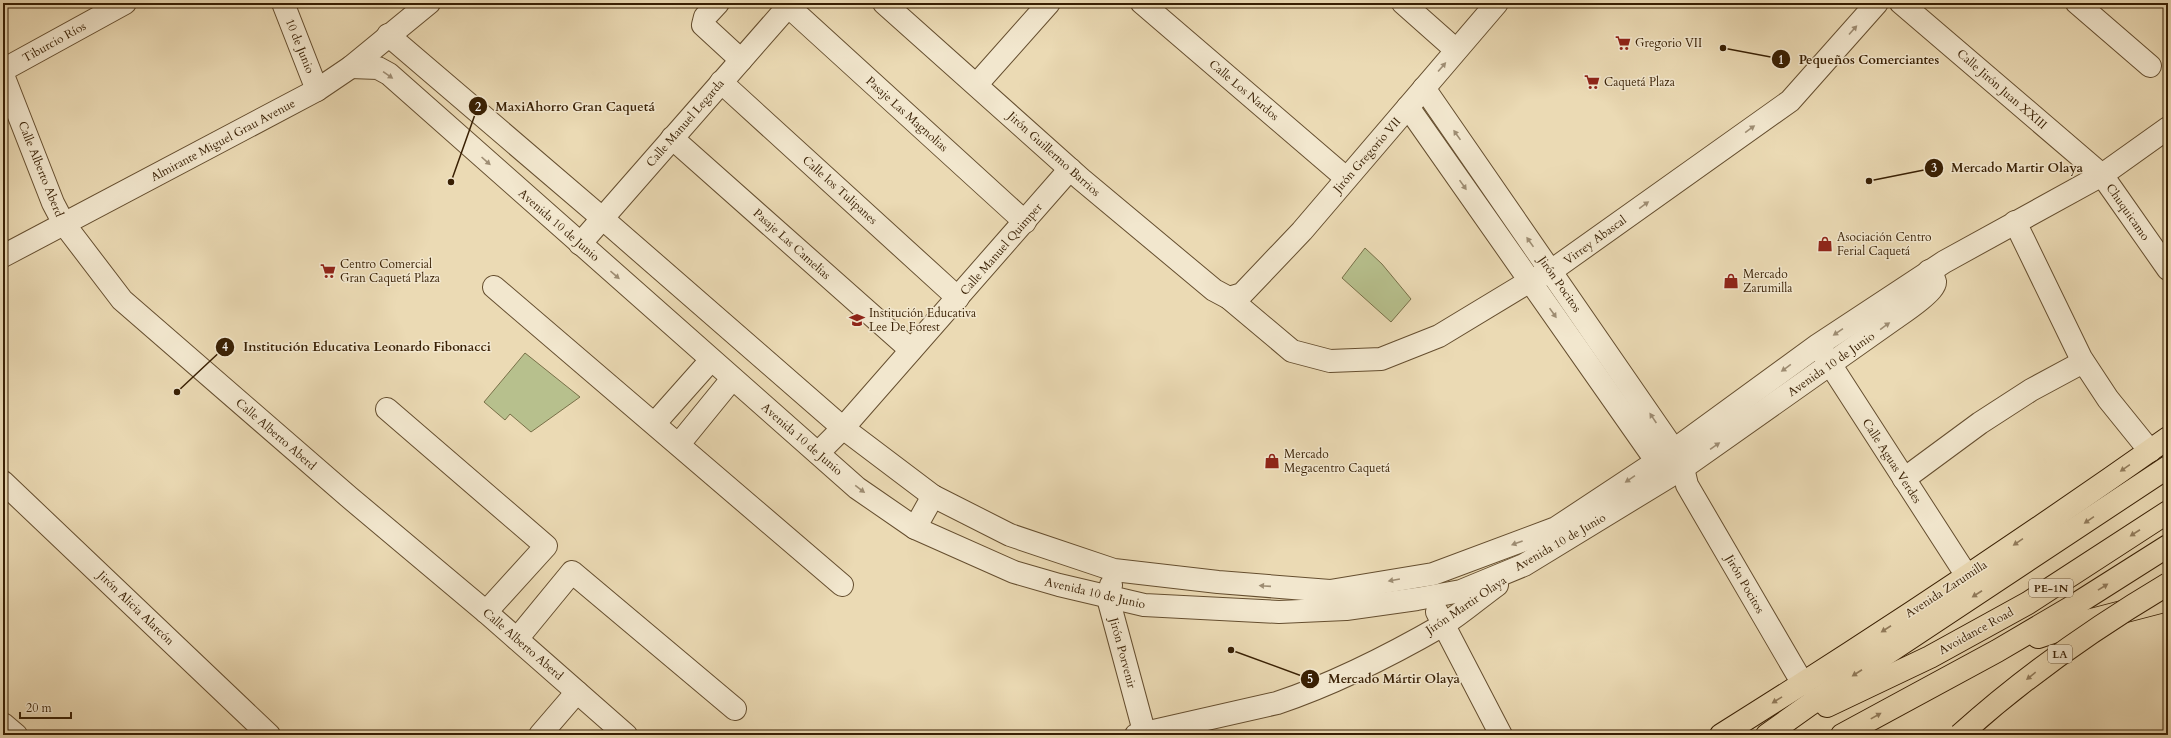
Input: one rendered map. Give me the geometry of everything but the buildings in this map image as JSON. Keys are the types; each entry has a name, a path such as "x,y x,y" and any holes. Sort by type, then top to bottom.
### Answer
{"main road":[{"name":"Avenida Zarumilla","path":"1721,735 1803,684 1967,576 2168,438"},
{"path":"1767,735 1808,705 2010,573 2168,467"},
{"name":"Avoidance Road","path":"1776,735 1831,704 1930,658 2021,606 2168,512"},
{"name":"PE-1N","path":"1842,735 1997,651 2070,608 2168,546"},
{"name":"LA","path":"1960,735 2050,661 2089,633 2168,584"},
{"path":"1997,651 2080,623 2168,600"}],"street":[{"name":"Tiburcio Ríos","path":"3,70 126,3"},
{"name":"10 de Junio","path":"283,3 318,90"},
{"name":"Almirante Miguel Grau Avenue","path":"3,256 318,90 351,67 388,35 429,3"},
{"path":"718,3 705,17 703,25 741,60"},
{"name":"Jirón Guillermo Barrios","path":"884,3 1070,169 1214,290 1230,298"},
{"path":"976,84 1049,3"},
{"name":"Calle Los Nardos","path":"1142,3 1346,178"},
{"path":"1403,3 1456,50"},
{"name":"Jirón Gregorio VII","path":"1230,298 1242,294 1302,231 1497,3"},
{"name":"Virrey Abascal","path":"1230,298 1292,351 1330,361 1381,359 1439,336 1530,281 1551,272 1790,101 1877,3"},
{"name":"Calle Jirón Juan XXIII","path":"1901,3 2102,175"},
{"path":"2077,3 2150,66"},
{"name":"Calle Manuel Legarda","path":"580,244 789,5"},
{"name":"Pasaje Las Magnolias","path":"789,5 1025,222"},
{"name":"Avenida 10 de Junio","path":"388,35 602,218 843,428 933,496 1010,535 1114,570 1218,582 1330,591 1433,574 1556,528 1674,468 1818,345 1929,271 2102,175 2168,128"},
{"name":"Avenida 10 de Junio","path":"351,67 378,68 389,74 732,379 858,488 915,528 1014,572 1108,598 1144,605 1279,612 1346,609 1461,591 1524,565 1830,365 1924,297 1936,283 1929,271"},
{"name":"Calle Alberto Aberd","path":"3,74 53,203 64,224 122,300 355,502 486,612 625,735"},
{"name":"Calle los Tulipanes","path":"721,82 958,298"},
{"name":"Jirón Pocitos","path":"1424,88 1630,384 1674,468 1803,684"},
{"name":"Jirón Pocitos","path":"1408,107 1530,281 1674,468"},
{"name":"Pasaje Las Camelias","path":"672,138 911,350"},
{"name":"Calle Manuel Quimper","path":"818,453 843,428 1070,169"},
{"name":"Chuquicamo","path":"2102,175 2168,269"},
{"path":"2015,222 2083,362 2108,399 2150,451"},
{"path":"494,287 655,423 842,585"},
{"name":"Calle Aguas Verdes","path":"1818,345 1967,576"},
{"path":"655,423 711,360"},
{"path":"1904,479 1986,418 2031,390 2083,362"},
{"path":"679,444 732,379"},
{"path":"387,409 546,546 486,612"},
{"name":"Jirón Alicia Alarcón","path":"3,482 269,735"},
{"path":"915,528 933,496"},
{"name":"Jirón Martir Olaya","path":"1142,734 1277,703 1297,696 1360,668 1444,624 1524,565"},
{"name":"Jirón Porvenir","path":"1114,570 1108,598 1142,734"},
{"path":"517,639 572,572 735,709"},
{"path":"1417,576 1444,624 1501,735"},
{"path":"540,735 577,692"},
{"path":"3,724 16,735"}],"green space":[{"path":"1365,248 1382,264 1411,299 1391,322 1342,278"},
{"path":"525,353 580,397 531,432 510,414 505,420 484,402"}],"place":[{"name":"Gregorio VII","path":"1623,43"},
{"name":"Pequeños Comerciantes","path":"1723,48"},
{"name":"Caquetá Plaza","path":"1592,82"},
{"name":"Mercado Martir Olaya","path":"1869,181"},
{"name":"MaxiAhorro Gran Caquetá","path":"451,182"},
{"name":"Asociación Centro Ferial Caquetá","path":"1825,244"},
{"name":"Centro Comercial Gran Caquetá Plaza","path":"328,271"},
{"name":"Mercado Zarumilla","path":"1731,281"},
{"name":"Institución Educativa Lee De Forest","path":"857,320"},
{"name":"Institución Educativa Leonardo Fibonacci","path":"177,392"},
{"name":"Mercado Megacentro Caquetá","path":"1272,461"},
{"name":"Mercado Mártir Olaya","path":"1231,650"}]}
